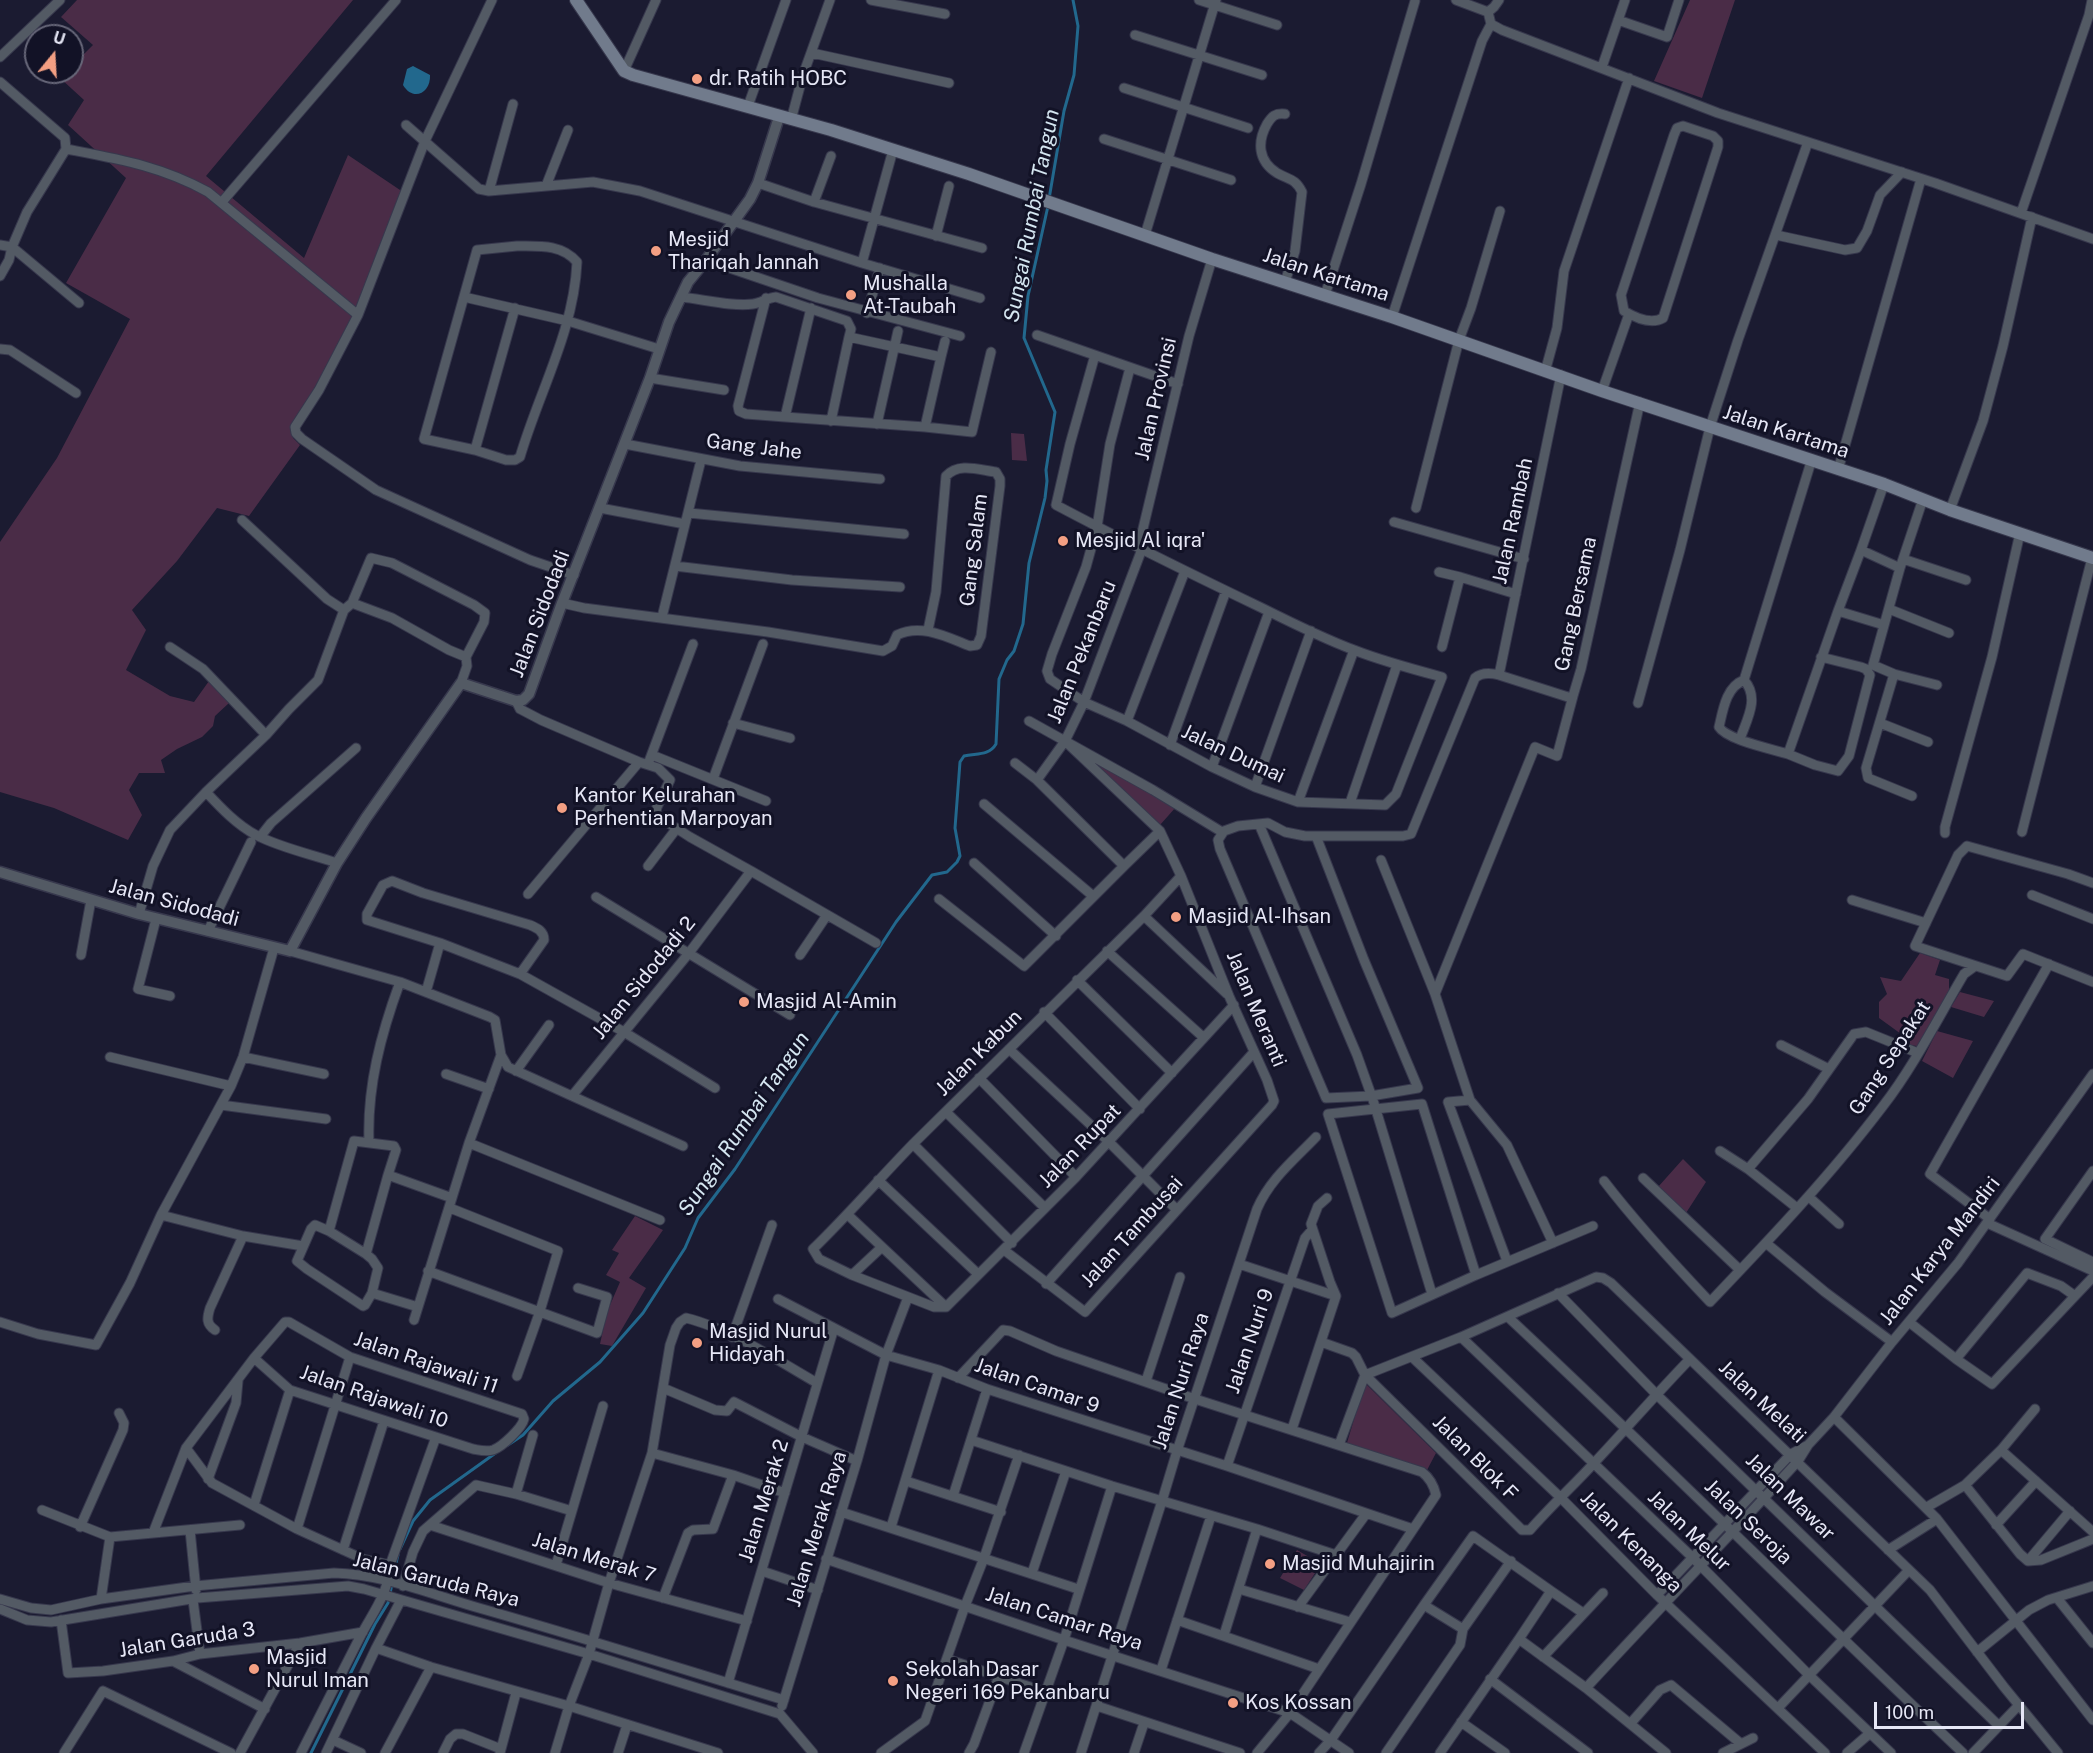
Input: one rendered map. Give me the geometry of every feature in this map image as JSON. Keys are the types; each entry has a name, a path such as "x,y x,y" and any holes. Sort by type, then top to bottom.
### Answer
{"main road":[{"path":"576,0 624,71"},
{"name":"Jalan Kartama","path":"624,71 893,150 1065,207 1811,462 1884,484 1950,510 2093,558"}],"street":[{"path":"0,57 60,0"},
{"path":"222,202 396,0"},
{"path":"492,0 425,141 358,315 325,381 295,427 296,433 302,439 376,490 530,560 574,575"},
{"path":"624,71 656,0"},
{"path":"748,106 786,0"},
{"path":"785,118 804,75 830,0"},
{"path":"871,0 945,14"},
{"path":"1199,0 1215,2 1278,25"},
{"path":"1392,317 1482,41 1491,24 1488,12 1456,0"},
{"path":"1488,12 1499,0"},
{"path":"1602,67 1625,0"},
{"path":"1618,20 1667,37 1680,0"},
{"path":"2021,213 2090,15 2092,0"},
{"path":"1325,295 1361,184 1415,1"},
{"path":"1145,235 1215,2"},
{"path":"1491,24 1718,113 1902,172 2093,239"},
{"path":"1135,35 1262,75"},
{"path":"812,52 949,83"},
{"path":"1545,372 1557,328 1564,271 1629,78"},
{"path":"0,82 65,138 66,149 27,212 9,260 0,276"},
{"path":"1124,88 1248,128"},
{"path":"489,191 513,104"},
{"path":"1285,114 1277,113 1273,116 1261,136 1260,150 1262,157 1276,172 1298,183 1302,192 1295,251 1285,282"},
{"name":"Jalan Sidodadi","path":"461,683 516,701 523,700 529,694 650,378 659,349 681,297 688,282 750,199 785,118"},
{"path":"406,125 475,187 489,191 593,182 640,191 861,263 980,298"},
{"path":"1683,126 1713,136 1718,141 1718,147 1663,318 1658,321 1648,321 1629,314 1624,311 1622,295 1677,128 1683,126"},
{"path":"546,186 568,130"},
{"path":"1104,139 1231,180"},
{"path":"1638,703 1680,550 1710,427 1738,340 1808,142"},
{"path":"66,149 146,165 192,183 222,202 358,315"},
{"path":"861,263 893,150"},
{"path":"814,202 831,156"},
{"path":"1776,235 1845,250 1857,248 1867,231 1880,195 1902,172"},
{"path":"1838,470 1921,179"},
{"path":"758,183 814,202 982,248"},
{"path":"936,236 949,186"},
{"path":"1416,508 1459,340 1472,308 1500,211"},
{"path":"1950,510 1983,422 2032,217"},
{"path":"0,245 12,248 79,303"},
{"path":"545,246 570,254 577,262 568,321 520,457 515,460 506,460 475,450 423,439 477,250 545,246"},
{"name":"Jalan Provinsi","path":"1142,549 1141,537 1189,336 1212,259"},
{"path":"706,260 867,312 960,336"},
{"path":"867,312 880,268"},
{"path":"464,297 568,321 659,349"},
{"path":"681,297 745,305 776,297 847,321 851,329 831,421"},
{"path":"766,298 738,406 739,411 746,414 972,432 991,352"},
{"path":"475,450 515,308"},
{"path":"785,417 811,308"},
{"path":"1602,391 1629,314"},
{"path":"877,424 898,331"},
{"path":"1037,335 1178,384"},
{"path":"849,337 941,357"},
{"path":"925,427 945,341"},
{"path":"0,349 10,350 76,393"},
{"path":"1095,355 1070,444 1056,506 1097,527 1110,444 1130,368"},
{"name":"Jalan Rambah","path":"1499,675 1561,375"},
{"path":"650,378 724,390"},
{"name":"Gang Bersama","path":"1499,675 1568,697 1573,696 1581,669 1640,402"},
{"name":"Gang Jahe","path":"625,444 740,466 880,479"},
{"path":"562,603 584,608 662,617 701,460"},
{"path":"1811,462 1744,680 1733,686 1724,706 1719,727 1724,733 1740,739 1838,771 1849,756 1870,675 1866,669 1861,667 1821,657"},
{"name":"Gang Salam","path":"662,617 883,651 892,646 897,635 904,632 928,630 970,646 977,645 981,636 1000,486 1000,478 996,472 958,467 946,476 936,592 928,630"},
{"path":"1788,754 1884,484"},
{"path":"1923,499 1901,564 1873,665 1894,674 1937,685"},
{"path":"600,508 685,524"},
{"path":"689,513 904,534"},
{"path":"242,520 327,599 344,610"},
{"path":"1394,522 1524,559"},
{"name":"Jalan Dumai","path":"1097,527 1269,612 1354,650 1442,677 1396,794 1385,805 1298,802 1255,788 1127,721 1084,702 1050,679 1047,671 1052,654 1086,567 1097,527"},
{"path":"1945,833 1992,657 2020,533"},
{"name":"Jalan Pekanbaru","path":"1142,549 1084,702 1065,741 1222,832"},
{"path":"1861,550 1901,564 1966,580"},
{"path":"139,914 153,866 170,830 318,680 344,610 352,603 371,558 392,563 474,605 485,613 484,622 466,657 467,666 461,683 366,818 338,863 290,951 400,982 495,1020 501,1055 508,1067 683,1146"},
{"path":"2022,832 2093,558"},
{"path":"675,566 792,580 900,587"},
{"path":"1127,721 1185,571"},
{"path":"1439,572 1516,594"},
{"path":"1442,647 1460,577"},
{"path":"1170,745 1226,591"},
{"path":"352,603 392,618 466,657"},
{"path":"1889,609 1949,633"},
{"path":"1838,611 1884,625"},
{"path":"1212,767 1269,612"},
{"path":"1255,788 1311,631"},
{"path":"528,894 646,760 693,644"},
{"path":"713,779 763,644"},
{"path":"170,647 202,669 266,735"},
{"path":"1298,802 1354,650"},
{"path":"1350,803 1397,664"},
{"path":"1476,1275 1422,1104 1326,1098 1218,840 1222,832 1238,826 1259,824 1268,824 1285,832 1316,836 1402,836 1411,834 1475,678 1483,674 1499,675"},
{"path":"1894,674 1866,768 1866,775 1868,778 1912,796"},
{"path":"1740,739 1752,703 1752,688 1744,680"},
{"path":"1435,994 1535,747 1557,756 1573,696"},
{"path":"516,701 520,709 541,720 646,760 713,779 765,801"},
{"path":"1029,721 1065,741 1037,780"},
{"path":"733,723 790,738"},
{"path":"1880,723 1928,742"},
{"name":"Jalan Meranti","path":"1065,741 1160,831 1181,876 1274,1101"},
{"path":"208,931 255,839 356,748"},
{"path":"646,760 670,780 656,812 659,817 876,943"},
{"path":"1016,763 1037,780 1124,866"},
{"path":"206,792 255,839 338,863"},
{"path":"984,804 1093,896"},
{"path":"1259,824 1357,1055 1432,1294"},
{"path":"648,866 677,828"},
{"path":"939,899 1023,966 1160,831"},
{"path":"1316,836 1364,960 1418,1088 1328,1114 1392,1313 1593,1226"},
{"path":"2093,883 1967,846 1958,855 1915,946 2007,976 2023,954 2093,982"},
{"path":"1382,860 1435,994 1470,1100 1507,1145 1553,1243"},
{"path":"974,863 1056,936"},
{"name":"Jalan Sidodadi 2","path":"572,1096 751,871"},
{"name":"Jalan Sidodadi","path":"0,872 156,919 290,951"},
{"name":"Jalan Kabun","path":"852,1275 819,1259 813,1250 913,1144 1044,1012 1144,916 1181,876"},
{"path":"520,974 544,940 544,935 540,930 530,925 392,881 383,885 367,914 367,920 440,943 520,974 624,1032 715,1088"},
{"path":"2032,895 2093,918"},
{"path":"596,897 790,1015"},
{"path":"81,955 91,900"},
{"path":"1852,900 1926,923"},
{"path":"800,955 826,915"},
{"path":"1144,916 1231,1001"},
{"path":"156,919 138,989 170,996"},
{"path":"426,992 440,943"},
{"path":"0,1322 38,1334 96,1345 130,1283 160,1215 231,1086 243,1058 274,948"},
{"path":"1107,951 1203,1037"},
{"path":"2049,964 1930,1174 1988,1221 2093,1271"},
{"name":"Gang Sepakat","path":"1604,1181 1655,1243 1710,1302 1809,1197 1885,1105 1964,974 1975,966"},
{"path":"1077,980 1172,1073"},
{"path":"369,1142 368,1114 376,1059 386,1020 400,982"},
{"name":"Jalan Rupat","path":"946,1307 1012,1243 1140,1109 1231,1001"},
{"path":"1044,1012 1140,1109"},
{"path":"516,1071 549,1025"},
{"path":"1748,1169 1808,1099 1854,1034 1866,1032 1918,1053"},
{"path":"1781,1045 1829,1069"},
{"path":"1009,1049 1143,1174 1176,1209"},
{"path":"1046,1284 1254,1052"},
{"path":"414,1320 469,1143 501,1055"},
{"path":"110,1057 231,1086"},
{"path":"243,1058 324,1074"},
{"path":"446,1074 489,1089"},
{"name":"Jalan Karya Mandiri","path":"1796,1459 1834,1417 1892,1342 1958,1263 2089,1087 2093,1074"},
{"path":"979,1078 1076,1177"},
{"path":"1470,1100 1448,1102 1507,1262"},
{"name":"Jalan Tambusai","path":"1004,1250 1085,1312 1274,1101"},
{"path":"221,1105 326,1119"},
{"path":"946,1112 1046,1208"},
{"name":"Jalan Nuri Raya","path":"1081,1753 1177,1451 1264,1193 1316,1137"},
{"path":"329,1231 352,1143 357,1141 394,1146 396,1150 366,1254"},
{"path":"469,1143 660,1220"},
{"path":"913,1144 1012,1243"},
{"path":"1720,1150 1797,1208"},
{"path":"2093,1171 2046,1239 2093,1262"},
{"path":"387,1175 452,1198"},
{"path":"1643,1178 1740,1270"},
{"path":"878,1180 978,1274"},
{"path":"1809,1197 1839,1224"},
{"name":"Jalan Nuri 9","path":"1227,1466 1289,1280 1305,1238 1312,1230 1313,1215 1318,1206 1327,1198"},
{"path":"450,1208 558,1251 517,1376"},
{"path":"160,1215 243,1236 303,1246"},
{"path":"848,1215 946,1307"},
{"path":"732,1337 772,1225"},
{"path":"315,1226 329,1231 372,1258 378,1268 372,1293 365,1305 363,1306 297,1261 303,1246 312,1227 315,1226"},
{"path":"1292,1430 1336,1296 1312,1230"},
{"path":"215,1330 210,1327 207,1319 210,1308 243,1236"},
{"path":"1766,1243 1825,1292 1892,1342"},
{"path":"882,1247 852,1275 934,1307 946,1307"},
{"path":"1239,1264 1336,1296"},
{"path":"428,1270 597,1333 607,1298 578,1288"},
{"path":"1956,1359 2026,1274 2061,1286 2075,1296"},
{"path":"1146,1381 1179,1276"},
{"name":"Jalan Melati","path":"1365,1375 1461,1337 1596,1277 1604,1278 1796,1459 1930,1590 2058,1753"},
{"path":"1909,1322 1992,1384 2093,1277"},
{"path":"372,1293 418,1307"},
{"name":"Jalan Mawar","path":"1558,1293 1656,1394 1998,1725"},
{"name":"Jalan Merak Raya","path":"780,1714 842,1512 886,1354 908,1298"},
{"name":"Jalan Camar 9","path":"778,1299 886,1354 1413,1529"},
{"name":"Jalan Seroja","path":"1508,1317 1963,1753"},
{"path":"555,1753 568,1706 593,1641 609,1582 652,1453 670,1346 680,1322 686,1318 699,1321 755,1347 817,1383"},
{"name":"Jalan Rajawali 11","path":"254,1358 287,1322 350,1358 522,1414 524,1419 522,1426 491,1451"},
{"name":"Jalan Merak 2","path":"728,1683 834,1328"},
{"path":"958,1378 1003,1330 1018,1333 1056,1351 1195,1399 1422,1472 1427,1476 1435,1489 1436,1496 1290,1713 1257,1753"},
{"name":"Jalan Melur","path":"1461,1337 1692,1557 1809,1675 1891,1753"},
{"name":"Jalan Blok F","path":"1321,1342 1352,1353 1365,1375 1522,1530 1530,1530 1690,1359"},
{"name":"Jalan Kenanga","path":"1412,1357 1560,1497 1657,1595 1825,1753"},
{"path":"153,1533 186,1448 254,1358"},
{"name":"Jalan Rajawali 10","path":"254,1358 290,1390 384,1422 473,1449 491,1451"},
{"path":"297,1529 350,1358"},
{"path":"891,1527 939,1370"},
{"path":"1339,1445 1365,1375"},
{"path":"208,1479 236,1403 238,1379"},
{"path":"663,1388 716,1410 727,1411 734,1402 802,1437 857,1461"},
{"path":"953,1496 987,1389"},
{"path":"254,1505 290,1390"},
{"path":"556,1564 603,1406"},
{"path":"218,1407 224,1408 230,1417"},
{"path":"1927,1507 1965,1485 2001,1450 2035,1409"},
{"path":"80,1527 123,1430 124,1423 119,1413"},
{"path":"1834,1417 1927,1507 2016,1618 2093,1720"},
{"path":"343,1550 384,1422"},
{"path":"516,1494 533,1435"},
{"path":"397,1584 390,1565 436,1437"},
{"path":"971,1440 1112,1486 1257,1529 1336,1556"},
{"path":"186,1448 212,1483 297,1529 363,1559 390,1565"},
{"path":"2001,1450 2093,1532"},
{"path":"652,1453 733,1475 785,1493"},
{"path":"882,1753 925,1720 1001,1512 1019,1455"},
{"path":"1657,1595 1757,1490 1796,1459"},
{"path":"1586,1688 1665,1602 1734,1533 1796,1459"},
{"path":"1032,1573 1066,1471"},
{"path":"663,1598 688,1533 693,1530 713,1529 733,1475"},
{"path":"906,1481 1001,1512"},
{"path":"1996,1525 2036,1481"},
{"path":"301,1753 384,1595 397,1584 420,1536 430,1526 476,1485 572,1511"},
{"path":"1965,1485 2028,1561"},
{"path":"1024,1753 1064,1640 1078,1589 1112,1486"},
{"path":"42,1510 110,1537 240,1525"},
{"path":"2028,1561 2070,1511"},
{"path":"842,1512 1078,1589"},
{"path":"1298,1607 1366,1514"},
{"path":"1161,1670 1211,1516"},
{"path":"1888,1551 1937,1519"},
{"name":"Jalan Merak 7","path":"430,1526 609,1582 747,1621"},
{"path":"1224,1635 1257,1529"},
{"path":"190,1530 200,1654"},
{"path":"1319,1753 1331,1740 1473,1536 1583,1613"},
{"path":"101,1599 110,1537"},
{"path":"2028,1561 2041,1560 2093,1539"},
{"name":"Jalan Camar Raya","path":"826,1559 1064,1640 1290,1713 1349,1753"},
{"path":"1386,1753 1460,1645 1462,1629 1511,1561"},
{"path":"1778,1708 1909,1570"},
{"path":"762,1571 818,1590"},
{"name":"Jalan Garuda Raya","path":"0,1599 31,1608 51,1610 101,1599 195,1586 334,1573 351,1574 397,1584 593,1641 784,1700"},
{"name":"Jalan Garuda Raya","path":"0,1609 36,1622 195,1599 348,1586 588,1654 780,1714"},
{"path":"1977,1652 2016,1618 2029,1610 2093,1586"},
{"path":"1239,1589 1350,1622"},
{"path":"1440,1753 1551,1591"},
{"path":"1543,1657 1603,1593"},
{"path":"2056,1598 2093,1643"},
{"path":"326,1753 398,1599"},
{"path":"1424,1605 1462,1629"},
{"name":"Jalan Garuda 3","path":"62,1620 68,1672 102,1671 173,1661 200,1654 300,1643 363,1632"},
{"path":"1177,1620 1319,1669"},
{"path":"1519,1639 1586,1688 1666,1753"},
{"path":"240,1753 300,1643"},
{"path":"376,1648 431,1667 568,1706 718,1753"},
{"path":"947,1659 1045,1692"},
{"path":"173,1661 265,1709"},
{"path":"384,1753 431,1667"},
{"path":"64,1753 103,1691 102,1671"},
{"path":"969,1753 999,1676"},
{"path":"1490,1679 1588,1753"},
{"path":"1630,1724 1660,1690 1671,1685 1740,1743"},
{"path":"103,1691 231,1753"},
{"path":"443,1753 450,1739 456,1734 463,1734 501,1751 516,1693"},
{"path":"1972,1753 2019,1705"},
{"path":"1097,1706 1240,1753"},
{"path":"780,1714 813,1753"},
{"path":"1461,1722 1505,1753"},
{"path":"1134,1753 1144,1723"},
{"path":"618,1753 627,1725"},
{"path":"1847,1753 1869,1734"},
{"path":"1723,1753 1753,1738"},
{"path":"333,1740 361,1753"},
{"path":"679,1753 682,1742"}],"shaded area":[{"path":"77,0 353,0 206,176 304,258 348,155 403,192 359,303 314,389 295,418 291,430 293,438 300,445 249,516 217,508 177,561 132,610 146,630 126,670 170,696 194,702 209,681 229,703 215,716 213,726 202,737 161,760 165,773 139,773 129,790 142,815 128,840 54,808 0,792 0,542 57,458 130,319 66,283 126,178 68,125 84,100 67,84 84,84 84,54 93,45 84,37 84,24 69,24 61,17"},
{"path":"1690,0 1735,0 1702,98 1654,81"},
{"path":"1011,433 1024,434 1027,461 1012,460"},
{"path":"1081,752 1176,807 1160,825"},
{"path":"1920,953 1940,960 1935,975 1949,979 1949,992 1917,1046 1901,1044 1908,1039 1879,1018 1879,1002 1887,994 1880,977 1901,981"},
{"path":"1960,992 1994,1001 1984,1017 1951,1007"},
{"path":"1937,1031 1973,1041 1953,1078 1922,1061"},
{"path":"1683,1159 1706,1182 1686,1213 1658,1187"},
{"path":"635,1216 663,1230 629,1278 646,1288 612,1346 600,1344 607,1312 620,1282 606,1275 619,1253 612,1250"},
{"path":"1365,1383 1436,1453 1426,1472 1346,1446"},
{"path":"1297,1550 1321,1564 1304,1590 1280,1578"}],"water":[{"path":"413,66 430,75 428,87 425,91 416,94 407,90 403,85 407,69"}],"waterway":[{"name":"Sungai Rumbai Tangun","path":"1049,199 1064,111 1074,75 1078,26 1073,0"},
{"name":"Sungai Rumbai Tangun","path":"508,1445 523,1435 553,1401 600,1362 643,1313 685,1248 698,1218 735,1169 896,922 932,875 947,872 960,856 955,828 960,762 964,756 990,751 996,744 999,679 1007,660 1014,651 1023,624 1029,563 1045,498 1046,470 1055,412 1024,338 1028,296 1048,206"},
{"name":"Sungai Rumbai Tangun","path":"400,1549 413,1521 430,1500 497,1452"},
{"name":"Sungai Rumbai Tangun","path":"393,1575 398,1555"},
{"name":"Sungai Rumbai Tangun","path":"311,1753 375,1624 388,1603 392,1584"}],"place":[{"name":"dr. Ratih HOBC","path":"697,79"},
{"name":"Mesjid Thariqah Jannah","path":"656,251"},
{"name":"Mushalla At-Taubah","path":"851,295"},
{"name":"Mesjid Al iqra'","path":"1063,541"},
{"name":"Kantor Kelurahan Perhentian Marpoyan","path":"562,808"},
{"name":"Masjid Al-Ihsan","path":"1176,917"},
{"name":"Masjid Al-Amin","path":"744,1002"},
{"name":"Masjid Nurul Hidayah","path":"697,1343"},
{"name":"Masjid Muhajirin","path":"1270,1564"},
{"name":"Masjid Nurul Iman","path":"254,1669"},
{"name":"Sekolah Dasar Negeri 169 Pekanbaru","path":"893,1681"},
{"name":"Kos Kossan","path":"1233,1703"}]}
